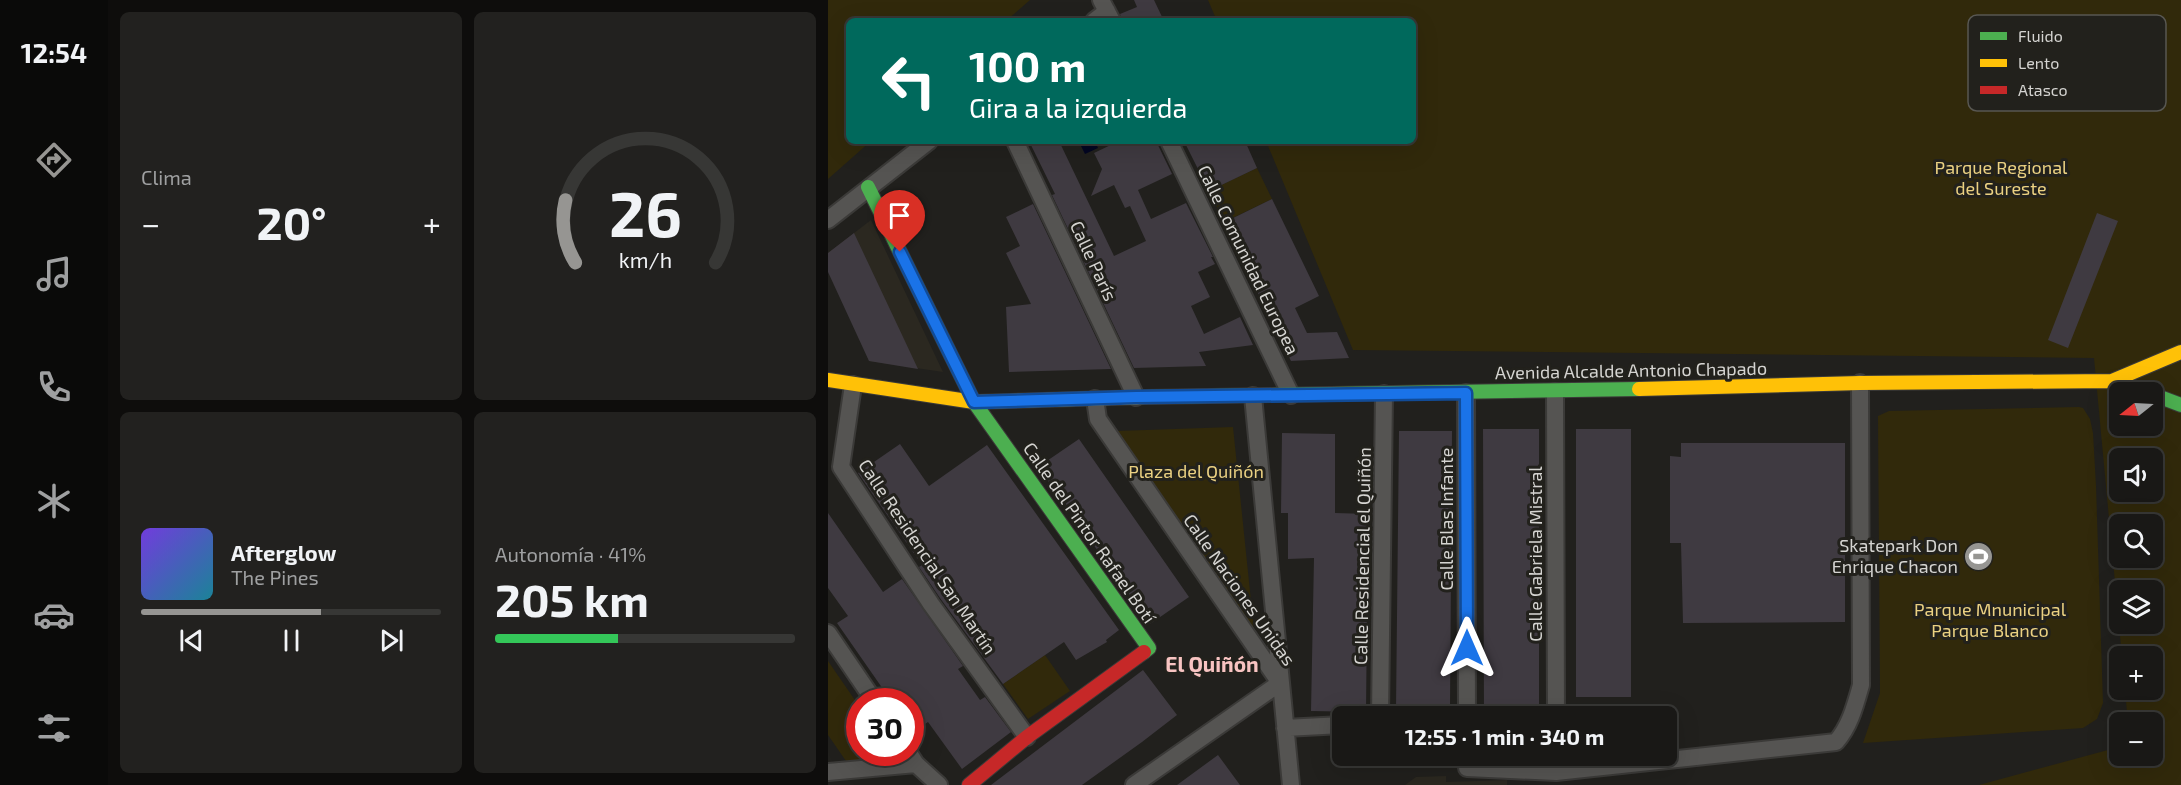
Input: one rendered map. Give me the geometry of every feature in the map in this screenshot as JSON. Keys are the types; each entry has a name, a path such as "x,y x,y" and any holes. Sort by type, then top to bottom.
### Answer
{"main road":[{"path":"868,187 974,402"},
{"path":"2112,381 2181,352"},
{"name":"Avenida Alcalde Antonio Chapado","path":"828,380 974,402 1136,397 1555,392 1860,383 2112,381"},
{"path":"2163,398 2181,405"},
{"name":"Calle del Pintor Rafael Botí","path":"969,785 1027,737 1149,648 974,402"}],"street":[{"path":"828,220 925,144"},
{"name":"Calle París","path":"1016,144 1136,397"},
{"name":"Calle Comunidad Europea","path":"1170,144 1291,395"},
{"path":"1677,755 1823,745 1836,742 1845,732 1861,686 1860,383"},
{"name":"Calle Residencial San Martín","path":"854,385 841,467 931,604 1027,737"},
{"name":"Calle Gabriela Mistral","path":"1555,392 1556,706"},
{"name":"Calle Blas Infante","path":"1466,393 1467,706"},
{"name":"Calle Residencial el Quiñón","path":"1380,706 1384,394"},
{"path":"1253,396 1291,785"},
{"name":"Calle Naciones Unidas","path":"1095,399 1098,419 1280,682 1134,785"},
{"path":"828,633 865,688"},
{"path":"1285,728 1332,726"},
{"path":"828,772 864,766"},
{"path":"921,766 939,785"}],"shaded area":[{"path":"871,220 943,372 869,361 828,253"},
{"path":"1446,776 1446,782 1507,780 1507,785 1405,785 1416,777"}],"green space":[{"path":"828,0 1030,0 1009,18 846,18 846,144 868,144 828,179"},
{"name":"Parque Regional del Sureste","path":"1208,0 2181,0 2181,785 1979,785 2109,750 2109,766 2163,766 2163,712 2127,712 2126,700 2163,700 2163,646 2121,646 2120,634 2163,634 2163,580 2115,580 2114,568 2163,568 2163,514 2109,514 2109,518 2094,358 1353,350 1267,144 1416,144 1416,18 1216,18"},
{"path":"1257,168 1272,199 1224,222 1209,191"},
{"name":"Parque Mnunicipal Parque Blanco","path":"2083,408 2090,419 2093,433 2103,703 2097,719 2083,728 1863,743 1880,693 1878,416 1889,411"},
{"name":"Plaza del Quiñón","path":"1233,427 1254,630 1117,431"},
{"path":"1045,655 1070,691 1028,719 1003,684"},
{"path":"828,661 847,688 846,761 828,735"}],"water":[{"path":"1080,144 1096,144 1098,148 1085,154"}],"building":[{"path":"1134,0 1154,0 1163,18 1121,18 1120,14 1137,7"},
{"path":"1030,144 1060,144 1114,256 1146,241 1130,206 1125,208 1114,185 1091,196 1102,169 1094,153 1113,144 1157,144 1172,174 1138,190 1151,219 1186,203 1213,257 1211,257 1215,264 1198,272 1210,297 1191,306 1204,334 1240,317 1253,345 1199,352 1206,366 1134,368 1052,195 1055,194"},
{"path":"1186,144 1246,144 1257,168 1209,191"},
{"path":"1272,199 1319,296 1295,308 1307,333 1337,332 1349,358 1291,361 1270,319 1225,222"},
{"path":"1033,204 1111,369 1009,372 1006,307 1031,304 1006,253 1020,246 1006,217"},
{"path":"2097,213 2118,221 2068,348 2048,340"},
{"path":"854,233 918,369 869,361 828,272 828,253"},
{"path":"1483,429 1539,429 1539,706 1484,706"},
{"path":"1576,429 1631,429 1631,697 1576,697"},
{"path":"1399,431 1452,431 1450,706 1396,706"},
{"path":"1282,433 1335,434 1335,513 1368,514 1366,706 1332,706 1332,711 1311,711 1314,558 1288,559 1288,513 1281,513"},
{"path":"1079,439 1189,597 1150,624 1038,467"},
{"path":"1681,443 1845,443 1845,622 1683,623 1681,543 1670,543 1670,456 1681,457"},
{"path":"900,444 929,486 987,445 1119,630 1106,640 1107,642 1076,660 1064,642 1003,684 940,598 919,567 922,565 858,473"},
{"path":"828,513 883,592 902,579 963,666 958,669 980,700 985,697 1011,732 962,769 928,722 924,725 924,688 882,688 837,623 848,616 828,588"},
{"path":"1143,670 1177,715 1142,742 1082,785 991,785"},
{"path":"1218,755 1240,785 1177,785"}],"traffic: fast":[{"path":"868,187 974,402 1149,648 1144,652"},
{"path":"1145,397 1639,389"},
{"path":"2163,398 2181,405"}],"traffic: slow":[{"path":"1639,389 1860,383 2112,381 2181,352"},
{"path":"828,380 974,402 1145,397"}],"traffic: jam":[{"path":"969,785 1027,737 1144,652"}],"place":[{"name":"Skatepark Don Enrique Chacon","path":"1979,556"}],"district":[{"name":"El Quiñón","path":"1212,665"}],"route":[{"path":"900,252 974,402 1136,397 1466,393 1467,648"}]}
